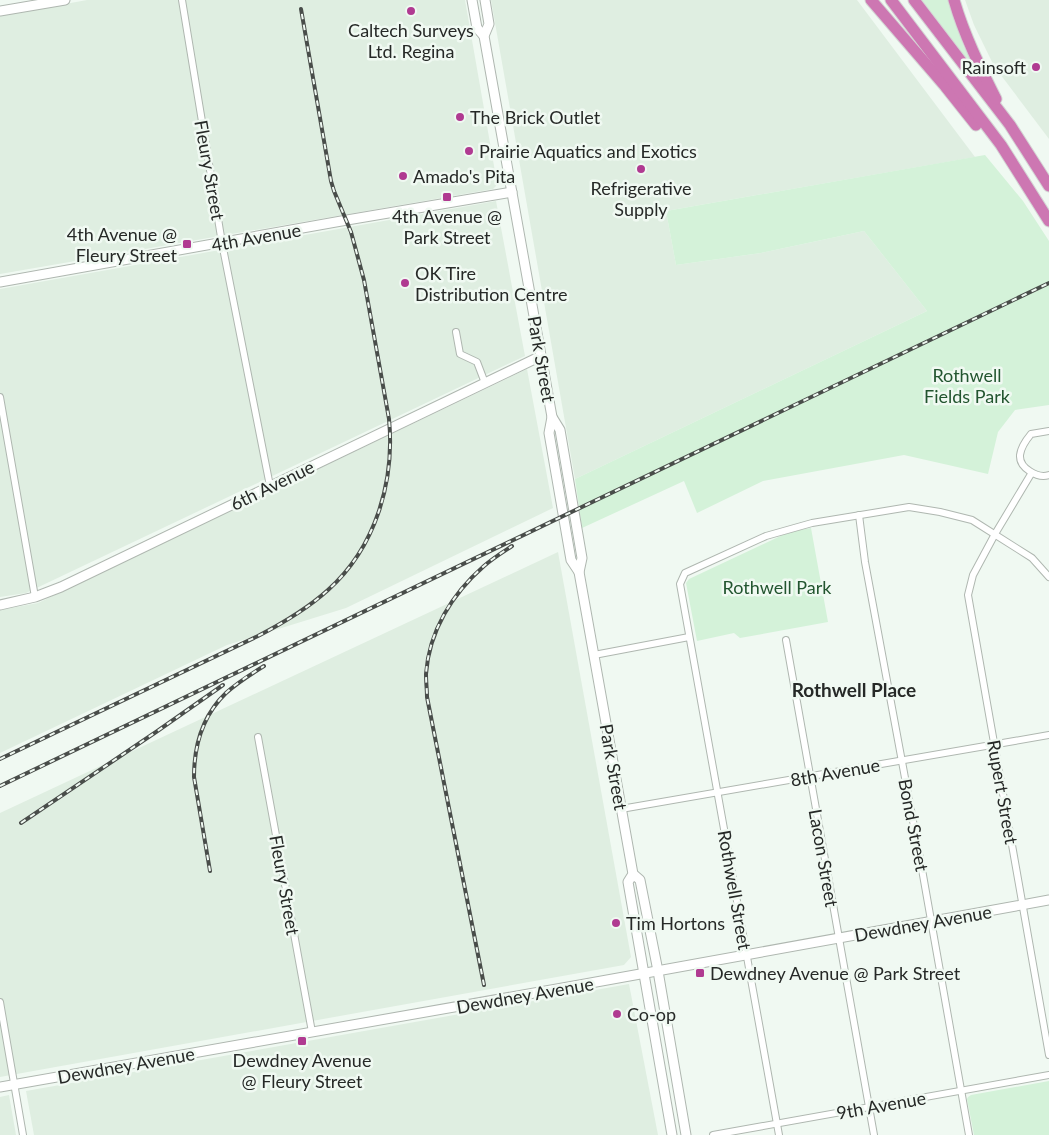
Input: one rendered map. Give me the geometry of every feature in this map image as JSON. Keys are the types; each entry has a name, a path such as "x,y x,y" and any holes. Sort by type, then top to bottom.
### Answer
{"highway":[{"path":"871,0 945,86 1032,194"},
{"path":"891,0 1000,145 1049,221"},
{"path":"914,0 1010,126 1049,186"},
{"path":"954,0 976,60 1010,126"}],"street":[{"path":"0,11 65,0"},
{"name":"Fleury Street","path":"182,0 222,243 270,486"},
{"name":"Park Street","path":"472,0 477,28 484,36 552,417 560,430 582,558 580,572 621,809 633,874 640,880 658,971 686,1135"},
{"name":"Park Street","path":"484,36 489,24 485,0"},
{"name":"4th Avenue","path":"0,282 512,192"},
{"path":"456,332 460,354 477,362 485,383"},
{"name":"6th Avenue","path":"0,605 35,597 61,587 541,356"},
{"path":"0,397 35,597"},
{"path":"1049,431 1031,434 1024,443 1020,457 1031,474 1044,476 1049,474"},
{"path":"0,444 8,443"},
{"name":"Rupert Street","path":"1031,474 973,575 968,596 1049,1056"},
{"name":"Rothwell Street","path":"779,1135 680,584 685,573 766,536 812,523 908,507 972,520 1032,558 1049,577"},
{"name":"Bond Street","path":"859,515 865,562 969,1135"},
{"path":"594,655 689,637"},
{"name":"Lacon Street","path":"786,640 874,1135"},
{"name":"8th Avenue","path":"621,809 1049,735"},
{"name":"Fleury Street","path":"258,737 312,1032"},
{"name":"Park Street","path":"633,874 628,882 672,1135"},
{"name":"Dewdney Avenue","path":"0,1087 644,974 1049,900"},
{"path":"0,1002 23,1135"},
{"name":"9th Avenue","path":"712,1135 1049,1076"}],"shaded area":[{"path":"87,0 465,0 496,186 493,189 0,274 0,16"},
{"path":"491,0 857,0 975,157 666,211 676,265 761,253 864,231 927,311 575,479"},
{"path":"965,0 1049,0 1049,139 994,66 974,25"},
{"path":"496,201 525,356 26,593 0,597 0,289"},
{"path":"527,369 553,508 346,608 227,645 0,753 0,610 38,603"},
{"path":"558,552 631,957 624,965 0,1077 0,813"},
{"path":"629,984 658,1135 34,1135 26,1091"},
{"path":"9,1095 16,1135 0,1135 0,1097"}],"green space":[{"path":"919,0 948,0 964,47 974,64 969,66"},
{"name":"Rothwell Fields Park","path":"985,155 1023,201 1049,241 1049,405 1015,410 998,432 988,474 904,455 763,481 697,513 684,481 582,528 575,479 927,311 864,231 761,253 676,265 666,211"},
{"name":"Rothwell Park","path":"811,528 828,622 740,638 734,633 697,641 686,583 689,579 789,532"},
{"path":"1049,1081 1049,1135 974,1135 968,1097"}],"railway":[{"path":"0,759 258,636 294,615 320,597 345,573 359,554 379,512 389,466 389,419 364,280 351,232 331,181 301,9"},
{"path":"0,786 1049,283"},
{"path":"484,985 427,697 426,674 428,658 437,628 452,601 472,577 494,558 512,546"},
{"path":"210,871 194,777 198,743 206,721 218,702 235,685 264,666"},
{"path":"21,823 223,685"}],"place":[{"name":"Caltech Surveys Ltd. Regina","path":"411,11"},
{"name":"Rainsoft","path":"1036,67"},
{"name":"The Brick Outlet","path":"460,117"},
{"name":"Prairie Aquatics and Exotics","path":"469,151"},
{"name":"Refrigerative Supply","path":"641,169"},
{"name":"Amado's Pita","path":"403,176"},
{"name":"4th Avenue @ Park Street","path":"447,197"},
{"name":"4th Avenue @ Fleury Street","path":"187,244"},
{"name":"OK Tire Distribution Centre","path":"405,283"},
{"name":"Tim Hortons","path":"616,923"},
{"name":"Dewdney Avenue @ Park Street","path":"700,973"},
{"name":"Co-op","path":"617,1014"},
{"name":"Dewdney Avenue @ Fleury Street","path":"302,1041"}],"district":[{"name":"Rothwell Place","path":"854,689"}]}
